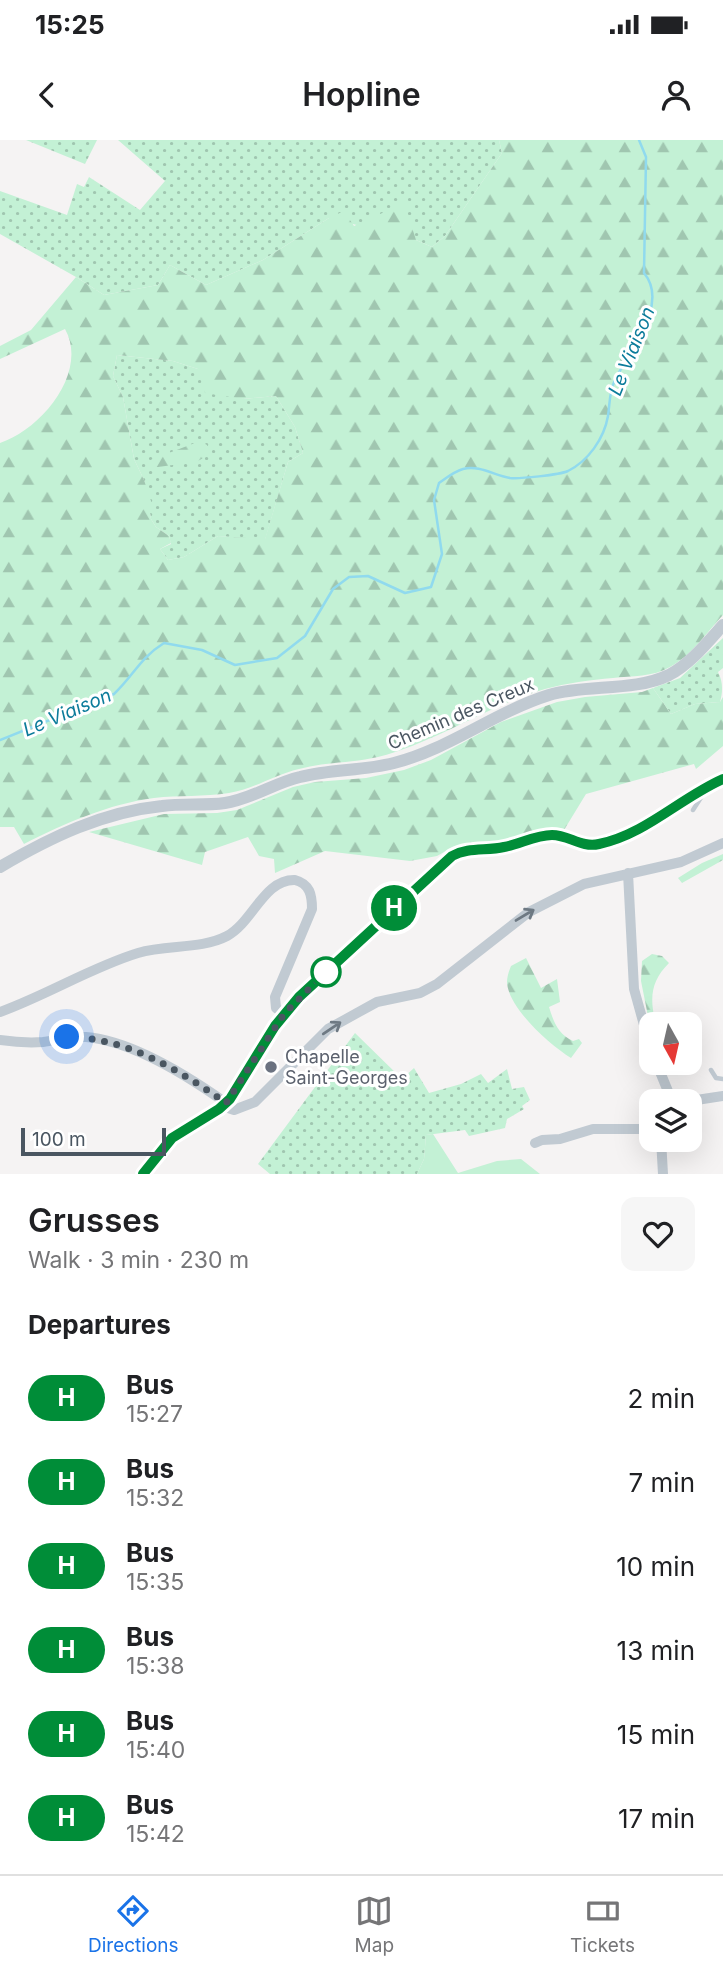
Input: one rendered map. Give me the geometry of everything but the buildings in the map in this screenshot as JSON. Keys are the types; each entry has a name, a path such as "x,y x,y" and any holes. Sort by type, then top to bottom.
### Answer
{"main road":[{"path":"143,1174 172,1138 224,1105 284,1014 310,986 426,878 458,853 503,848 548,835 587,845 606,843 644,826 702,789 723,779"}],"street":[{"name":"Chemin des Creux","path":"0,867 89,822 160,806 227,803 298,777 396,763 548,695 659,679 687,662 723,625"},
{"path":"0,1040 28,1042 86,1037 122,1046 198,1083 234,1110 255,1102 328,1029 377,1002 420,993 437,984 529,912 584,884 723,843"},
{"path":"628,873 634,989 640,1012"},
{"path":"0,1012 48,994 130,956 158,949 209,943 228,935 244,923 276,884 295,880 307,887 312,899 312,909 275,997 276,1008 284,1014"},
{"path":"702,1099 723,1096"},
{"path":"535,1143 593,1129 639,1129"},
{"path":"662,1152 663,1174"}],"lane":[{"path":"693,810 702,795 702,789"},
{"path":"711,1070 716,1078 723,1079"}],"green space":[{"path":"26,140 97,140 85,164"},
{"path":"118,140 499,140 502,153 445,236 432,247 416,240 329,218 263,260 206,285 170,265 158,285 104,295 0,234 0,191 67,215 77,184 84,187 89,177 140,210 165,181"},
{"path":"499,140 723,140 723,615 685,657 657,673 545,689 523,696 421,742 378,757 299,769 229,793 154,798 120,805 71,822 24,844 14,827 0,827 0,443 31,426 57,397 66,381 71,363 71,346 65,329 0,359 0,346 31,330 76,277 104,295 158,285 170,265 206,285 263,260 344,211 354,226 404,203 416,240 432,247 445,236 502,153","holes":["117,355 173,361 198,369 205,393 243,399 276,396 295,427 303,453 288,462 265,539 218,536 184,557 168,560 160,549 171,543 169,536 156,527 151,519 152,504 134,459 123,397 113,376"]},
{"path":"117,355 173,361 198,369 243,399 276,396 295,427 303,453 288,462 265,540 218,536 184,557 168,560 160,549 171,544 169,536 156,527 151,519 144,480 134,459 123,397 113,376"},
{"path":"200,441 207,445 207,456 196,462 150,468 148,461"},
{"path":"723,638 723,668 718,672 722,687 720,702 695,704 671,714 653,688 680,678"},
{"path":"653,688 671,714 695,704 720,702 723,697 723,746 696,769 694,764 586,794 564,830 536,830 499,843 465,844 437,856 410,861 325,851 275,873 274,859 259,856 248,837 205,852 202,865 89,832 164,814 237,810 293,787 315,782 366,778 404,770 431,760 501,722 557,702 642,692"},
{"path":"723,854 723,860 682,883 678,878 702,863"},
{"path":"652,954 662,956 669,963 655,983 652,998 654,1012 647,1012 641,981 642,961"},
{"path":"526,958 541,988 557,979 560,1002 549,1007 553,1018 564,1035 573,1041 579,1039 582,1043 571,1058 532,1025 514,1003 509,992 507,980 511,966"},
{"path":"355,1033 402,1079 414,1068 429,1093 461,1084 481,1074 488,1083 507,1069 512,1089 524,1087 530,1100 522,1106 524,1109 507,1119 505,1128 469,1136 465,1130 426,1135 424,1159 417,1174 270,1174 258,1164"},
{"path":"433,1134 458,1173 497,1161 521,1159 540,1174 417,1174 424,1159 426,1135"}],"waterway":[{"name":"Le Viaison","path":"0,740 114,694 149,655 164,643 202,650 235,665 277,658 305,636 333,589 349,577 368,576 405,593 431,587 442,554 434,500 439,483 463,469 475,468 510,478 522,478 568,471 582,461 603,433 613,384 650,313 651,285 644,273 646,157 639,140"}],"bus line":[{"name":"H","path":"143,1174 172,1138 219,1109 230,1099 275,1026 299,997 452,856 465,850 503,848 548,835 587,845 606,843 644,826 702,789 723,779"}],"place":[{"name":"Chapelle Saint-Georges","path":"271,1067"}],"route":[{"path":"67,1037 86,1037 122,1046 198,1083 226,1103 284,1014 326,972"}]}
